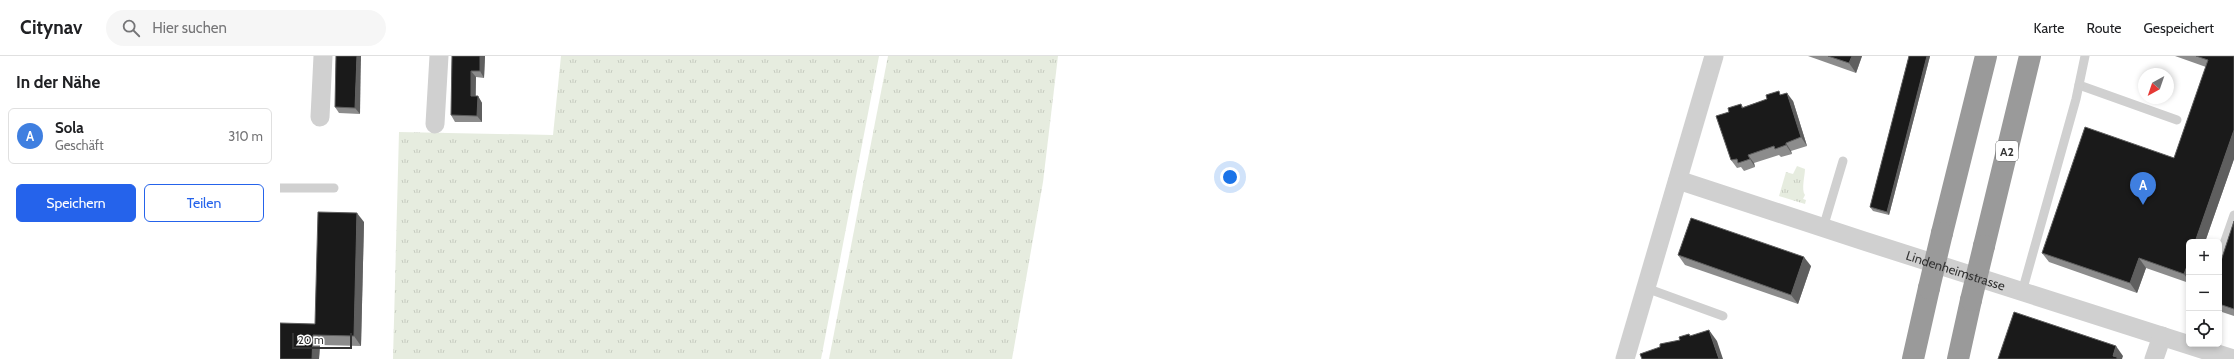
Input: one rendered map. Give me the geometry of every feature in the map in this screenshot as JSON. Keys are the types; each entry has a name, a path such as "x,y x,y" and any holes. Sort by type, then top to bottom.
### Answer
{"highway":[{"path":"1914,359 1942,233 1986,56"},
{"name":"A2","path":"1958,359 2030,56"}],"street":[{"path":"320,117 323,56"},
{"path":"435,124 439,56"},
{"path":"1625,359 1714,56"},
{"name":"Lindenheimstrasse","path":"1678,180 2022,292 2186,343"},
{"path":"2154,359 2162,336"},
{"name":"Lindenheimstrasse","path":"2198,347 2233,359"}],"lane":[{"path":"2022,292 2079,85 2085,56"},
{"path":"2079,85 2177,120"},
{"path":"1823,228 1843,161"},
{"path":"280,188 334,188"},
{"path":"2222,249 2234,215"},
{"path":"1646,288 1723,316"}],"green space":[{"path":"561,56 879,56 821,359 393,359 399,132 553,135"},
{"path":"888,56 1058,56 1043,182 1012,359 829,359"},
{"path":"1797,166 1805,169 1803,186 1805,195 1803,199 1806,200 1805,204 1779,196 1786,172 1793,174"}],"building":[{"path":"336,56 357,56 355,108 335,107"},
{"path":"452,56 480,56 480,71 471,71 471,96 478,96 477,116 451,115"},
{"path":"1828,56 1852,56 1849,63"},
{"path":"1909,56 1927,56 1887,212 1870,207"},
{"path":"2196,56 2234,56 2234,130 2196,239 2186,239 2186,269 2184,274 2139,258 2130,283 2042,253 2085,127 2174,158 2208,60"},
{"path":"1779,91 1780,95 1787,93 1801,137 1775,149 1774,146 1748,155 1750,159 1738,163 1737,159 1731,160 1716,116 1729,112 1728,108 1741,104 1742,108 1767,99 1766,95"},
{"path":"318,212 357,213 354,336 313,335 312,359 280,359 280,323 315,324"},
{"path":"1691,218 1804,257 1791,295 1678,255"},
{"path":"2234,221 2234,309 2222,305 2222,258"},
{"path":"2014,312 2116,346 2113,356 2117,357 2117,359 1998,359"},
{"path":"1709,330 1719,359 1642,359 1640,354 1660,347 1660,344 1680,340 1679,337 1689,334 1690,336"}],"place":[{"name":"Sola","path":"2143,205"}]}
